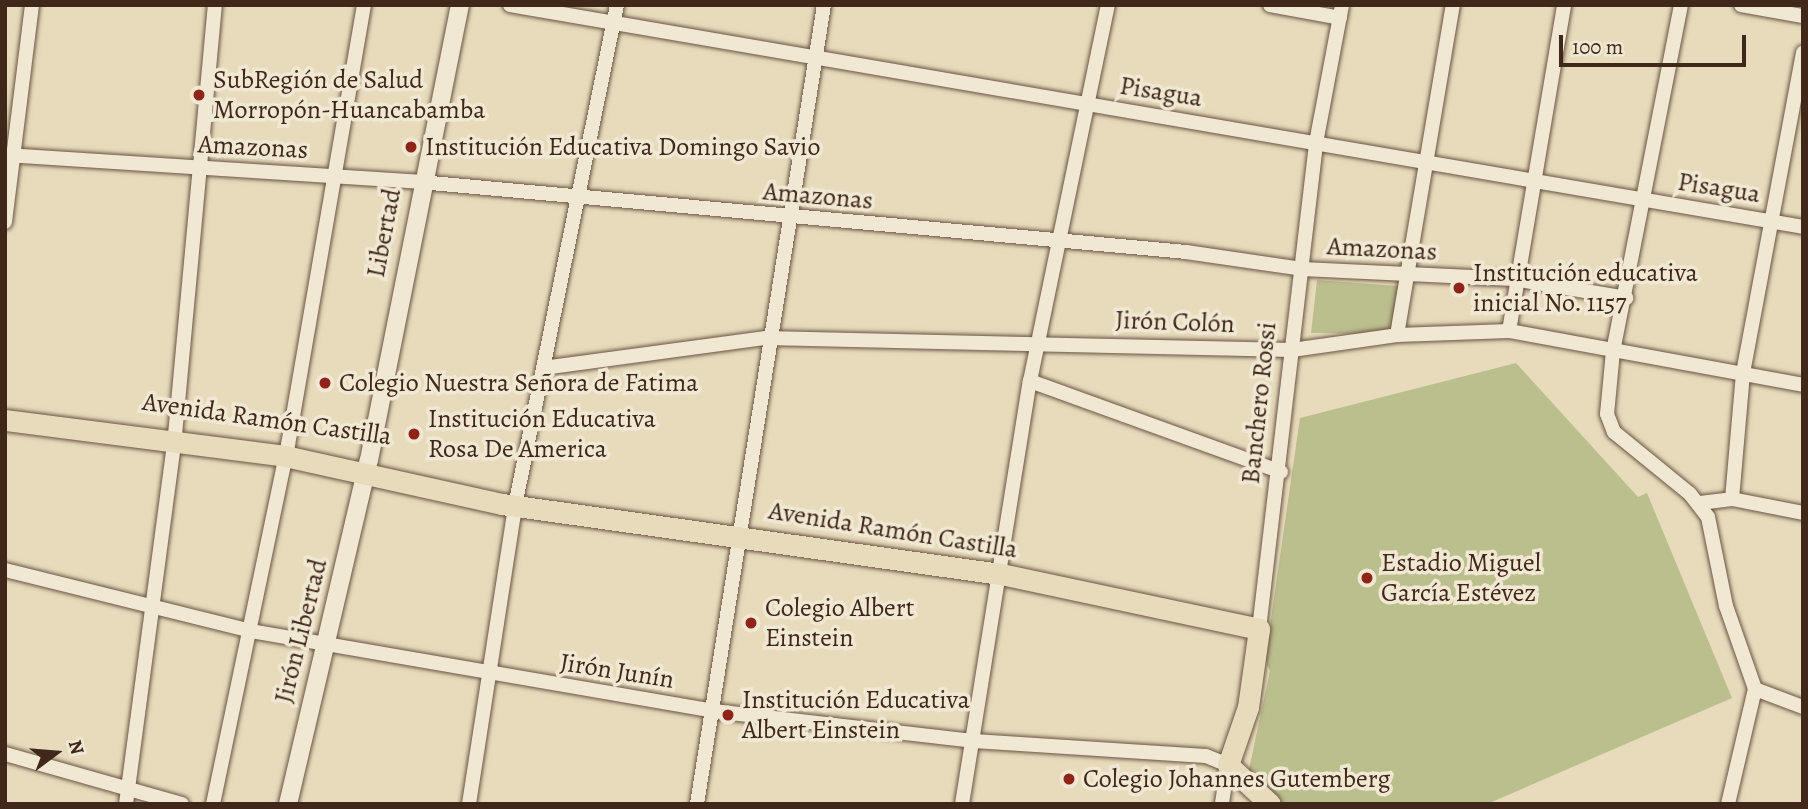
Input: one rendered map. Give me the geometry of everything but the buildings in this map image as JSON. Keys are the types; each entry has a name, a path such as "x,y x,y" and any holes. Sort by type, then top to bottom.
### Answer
{"main road":[{"name":"Avenida Ramón Castilla","path":"5,408 174,439"},
{"name":"Avenida Ramón Castilla","path":"5,420 287,451 367,465 516,501 996,573 1259,629"},
{"name":"Banchero Rossi","path":"1228,765 1248,707 1259,629"},
{"path":"1228,765 1270,804"}],"street":[{"path":"5,222 10,155 33,5"},
{"path":"127,804 155,608 174,439 215,5"},
{"path":"213,804 287,451 338,176 364,5"},
{"name":"Libertad","path":"367,465 421,182 460,5"},
{"name":"Pisagua","path":"510,5 1803,227"},
{"path":"469,804 486,674 516,501 573,197 617,5"},
{"path":"697,804 714,711 766,338 824,5"},
{"path":"962,804 974,741 996,573 1037,342 1084,104 1108,5"},
{"path":"1270,5 1341,12"},
{"path":"1396,335 1453,5"},
{"path":"1510,331 1514,279 1535,182 1564,5"},
{"path":"1681,5 1626,298 1613,351 1609,424 1700,503 1755,690 1727,804"},
{"path":"1741,5 1803,16"},
{"name":"Banchero Rossi","path":"1259,629 1281,472 1316,143 1341,12"},
{"path":"1732,499 1743,373 1769,221 1803,53"},
{"name":"Amazonas","path":"10,155 421,182 1058,242 1302,269 1514,279 1626,298"},
{"name":"Jirón Colón","path":"542,368 766,338 1037,342 1292,350 1396,335 1510,331 1803,385"},
{"path":"1030,381 1281,472"},
{"name":"Jirón Libertad","path":"288,804 367,465"},
{"path":"1700,503 1732,499 1803,513"},
{"name":"Jirón Junín","path":"5,569 251,631 486,674 714,711 974,741 1206,756 1228,765"},
{"path":"1755,690 1803,707"},
{"path":"5,754 129,786 182,804"},
{"name":"Banchero Rossi","path":"1222,804 1228,765"}],"green space":[{"path":"1317,280 1398,286 1391,334 1311,333"},
{"path":"1516,363 1638,497 1647,493 1732,698 1487,804 1284,804 1248,774 1270,671 1265,660 1300,418"}],"place":[{"name":"SubRegión de Salud Morropón-Huancabamba","path":"199,95"},
{"name":"Institución Educativa Domingo Savio","path":"411,147"},
{"name":"Institución educativa inicial No. 1157","path":"1459,288"},
{"name":"Colegio Nuestra Señora de Fatima","path":"325,383"},
{"name":"Institución Educativa Rosa De America","path":"414,434"},
{"name":"Estadio Miguel García Estévez","path":"1367,578"},
{"name":"Colegio Albert Einstein","path":"751,623"},
{"name":"Institución Educativa Albert Einstein","path":"728,715"},
{"name":"Colegio Johannes Gutemberg","path":"1069,779"}]}
